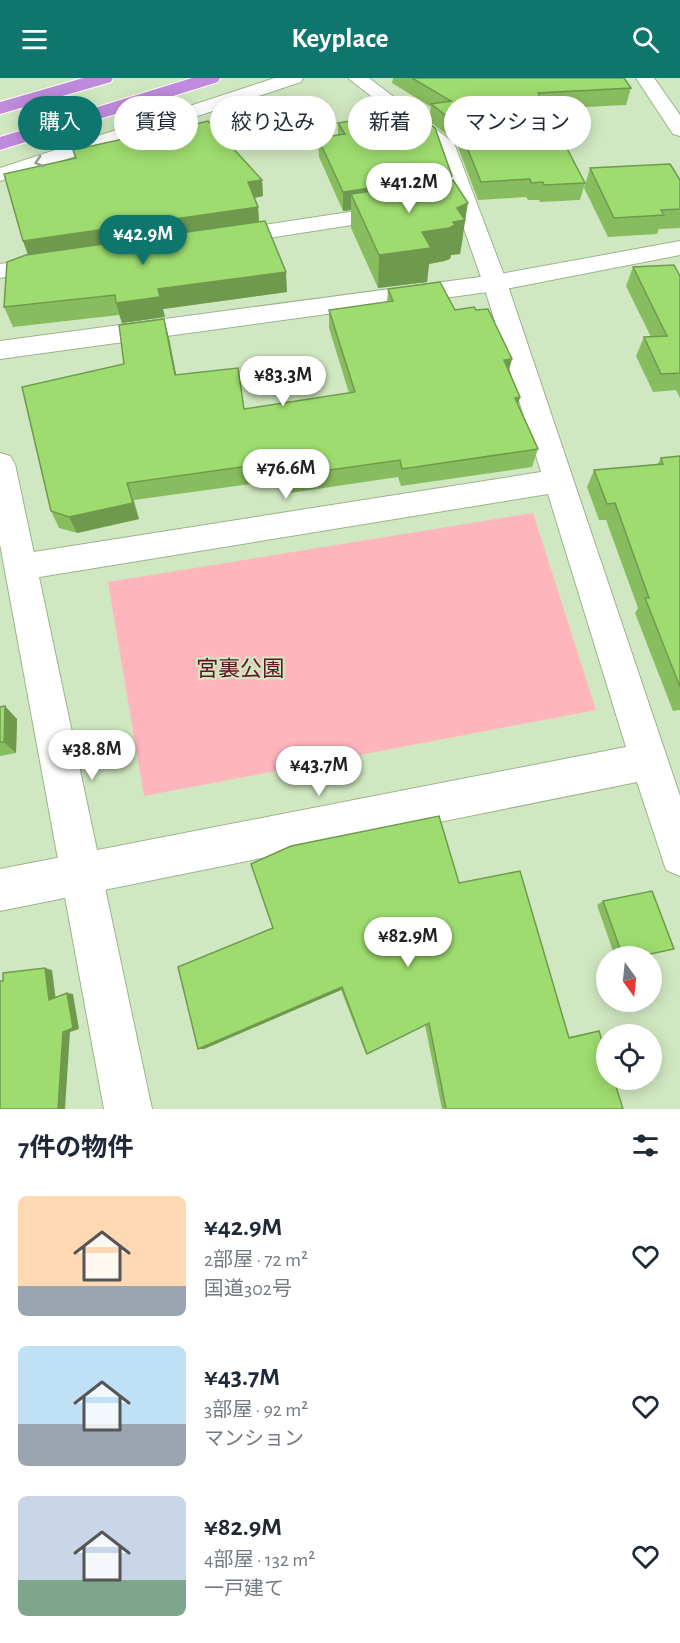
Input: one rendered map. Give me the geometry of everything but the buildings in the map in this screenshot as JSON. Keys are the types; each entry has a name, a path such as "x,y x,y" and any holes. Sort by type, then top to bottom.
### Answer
{"highway":[{"path":"0,99 73,78"},
{"path":"0,108 104,78"},
{"path":"0,128 162,78"},
{"path":"157,96 211,78"},
{"path":"0,144 114,109"}],"street":[{"path":"0,175 294,78"},
{"path":"357,78 444,143 454,204 495,283 680,856"},
{"path":"645,78 680,130"},
{"path":"198,97 247,94"},
{"path":"198,242 419,209"},
{"path":"0,350 495,283 680,248"},
{"path":"0,271 70,261"},
{"path":"0,464 128,1109"},
{"path":"21,567 559,481"},
{"path":"0,890 649,761"}],"green space":[{"name":"宮裏公園","path":"533,513 596,710 144,796 108,582"}]}
